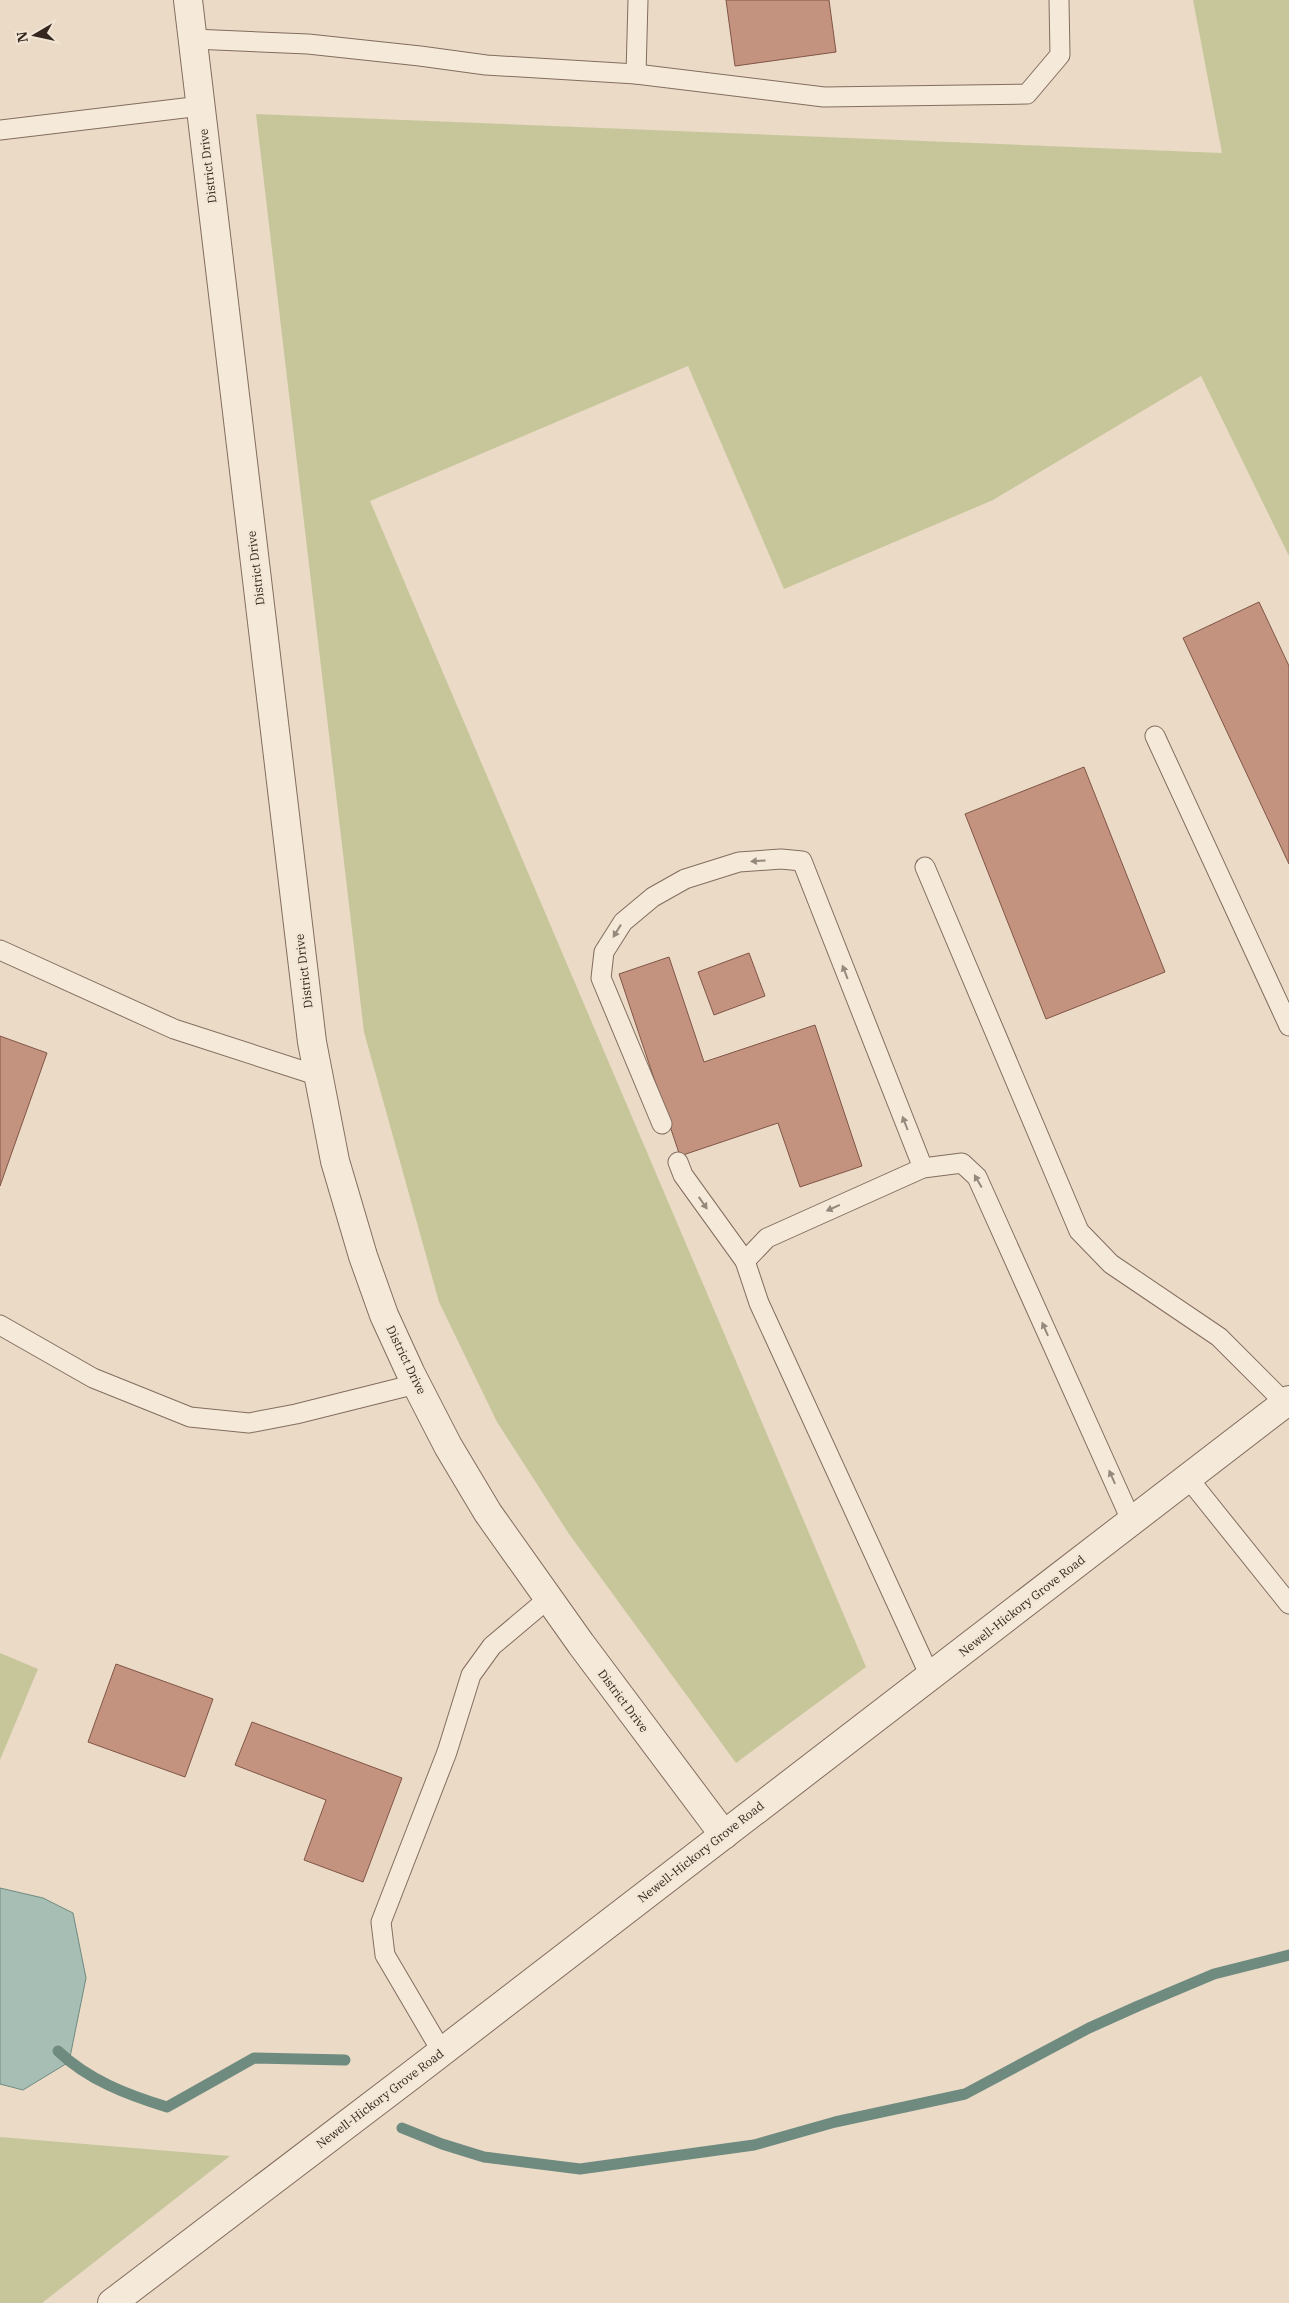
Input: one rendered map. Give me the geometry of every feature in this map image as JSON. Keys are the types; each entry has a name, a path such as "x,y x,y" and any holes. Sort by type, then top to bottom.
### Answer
{"street":[{"name":"District Drive","path":"188,0 312,1042 335,1161 363,1256 384,1315 416,1384 448,1446 488,1513 724,1835"},
{"name":"Newell-Hickory Grove Road","path":"112,2303 442,2052 1287,1401"}],"lane":[{"path":"636,74 638,0"},
{"path":"193,39 308,44 486,65 636,74 824,97 1027,94 1060,55 1059,0"},
{"path":"0,130 201,106"},
{"path":"1155,736 1289,1026"},
{"path":"662,1124 601,978 604,952 623,922 653,897 685,879 739,862 781,859 802,861 922,1168"},
{"path":"926,867 1079,1231 1111,1264 1219,1337 1287,1401"},
{"path":"0,950 174,1029 319,1076"},
{"path":"678,1162 683,1175 745,1261 759,1303 930,1676"},
{"path":"745,1261 767,1238 922,1168 962,1163 977,1177 1132,1522"},
{"path":"0,1325 93,1378 190,1417 249,1423 296,1414 416,1384"},
{"path":"1188,1478 1289,1604"},
{"path":"442,2052 385,1955 381,1922 447,1752 471,1675 492,1646 549,1598"}],"green space":[{"path":"1193,0 1289,0 1289,556 1201,376 993,500 784,589 688,366 370,501 866,1667 736,1763 569,1534 497,1422 439,1302 364,1032 256,114 1222,153"},
{"path":"0,1653 38,1669 0,1760"},
{"path":"0,2137 230,2156 42,2303 0,2303"}],"shaded area":[{"path":"0,1888 43,1898 73,1913 86,1978 69,2062 23,2090 0,2084"}],"building":[{"path":"726,0 829,0 836,52 735,66"},
{"path":"1259,602 1289,666 1289,864 1183,638"},
{"path":"1084,767 1165,972 1046,1019 965,814"},
{"path":"749,953 765,996 714,1015 698,972"},
{"path":"669,957 704,1062 815,1025 862,1166 800,1187 778,1123 680,1156 619,974"},
{"path":"0,1036 47,1053 0,1186"},
{"path":"116,1664 213,1699 185,1777 88,1742"},
{"path":"252,1722 402,1778 363,1882 304,1860 326,1800 235,1765"}],"waterway":[{"path":"402,2128 442,2144 484,2157 580,2169 754,2145 835,2122 965,2094 1089,2028 1138,2006 1214,1974 1289,1955"},
{"path":"58,2051 95,2078 138,2097 167,2107 254,2058 345,2060"}]}
